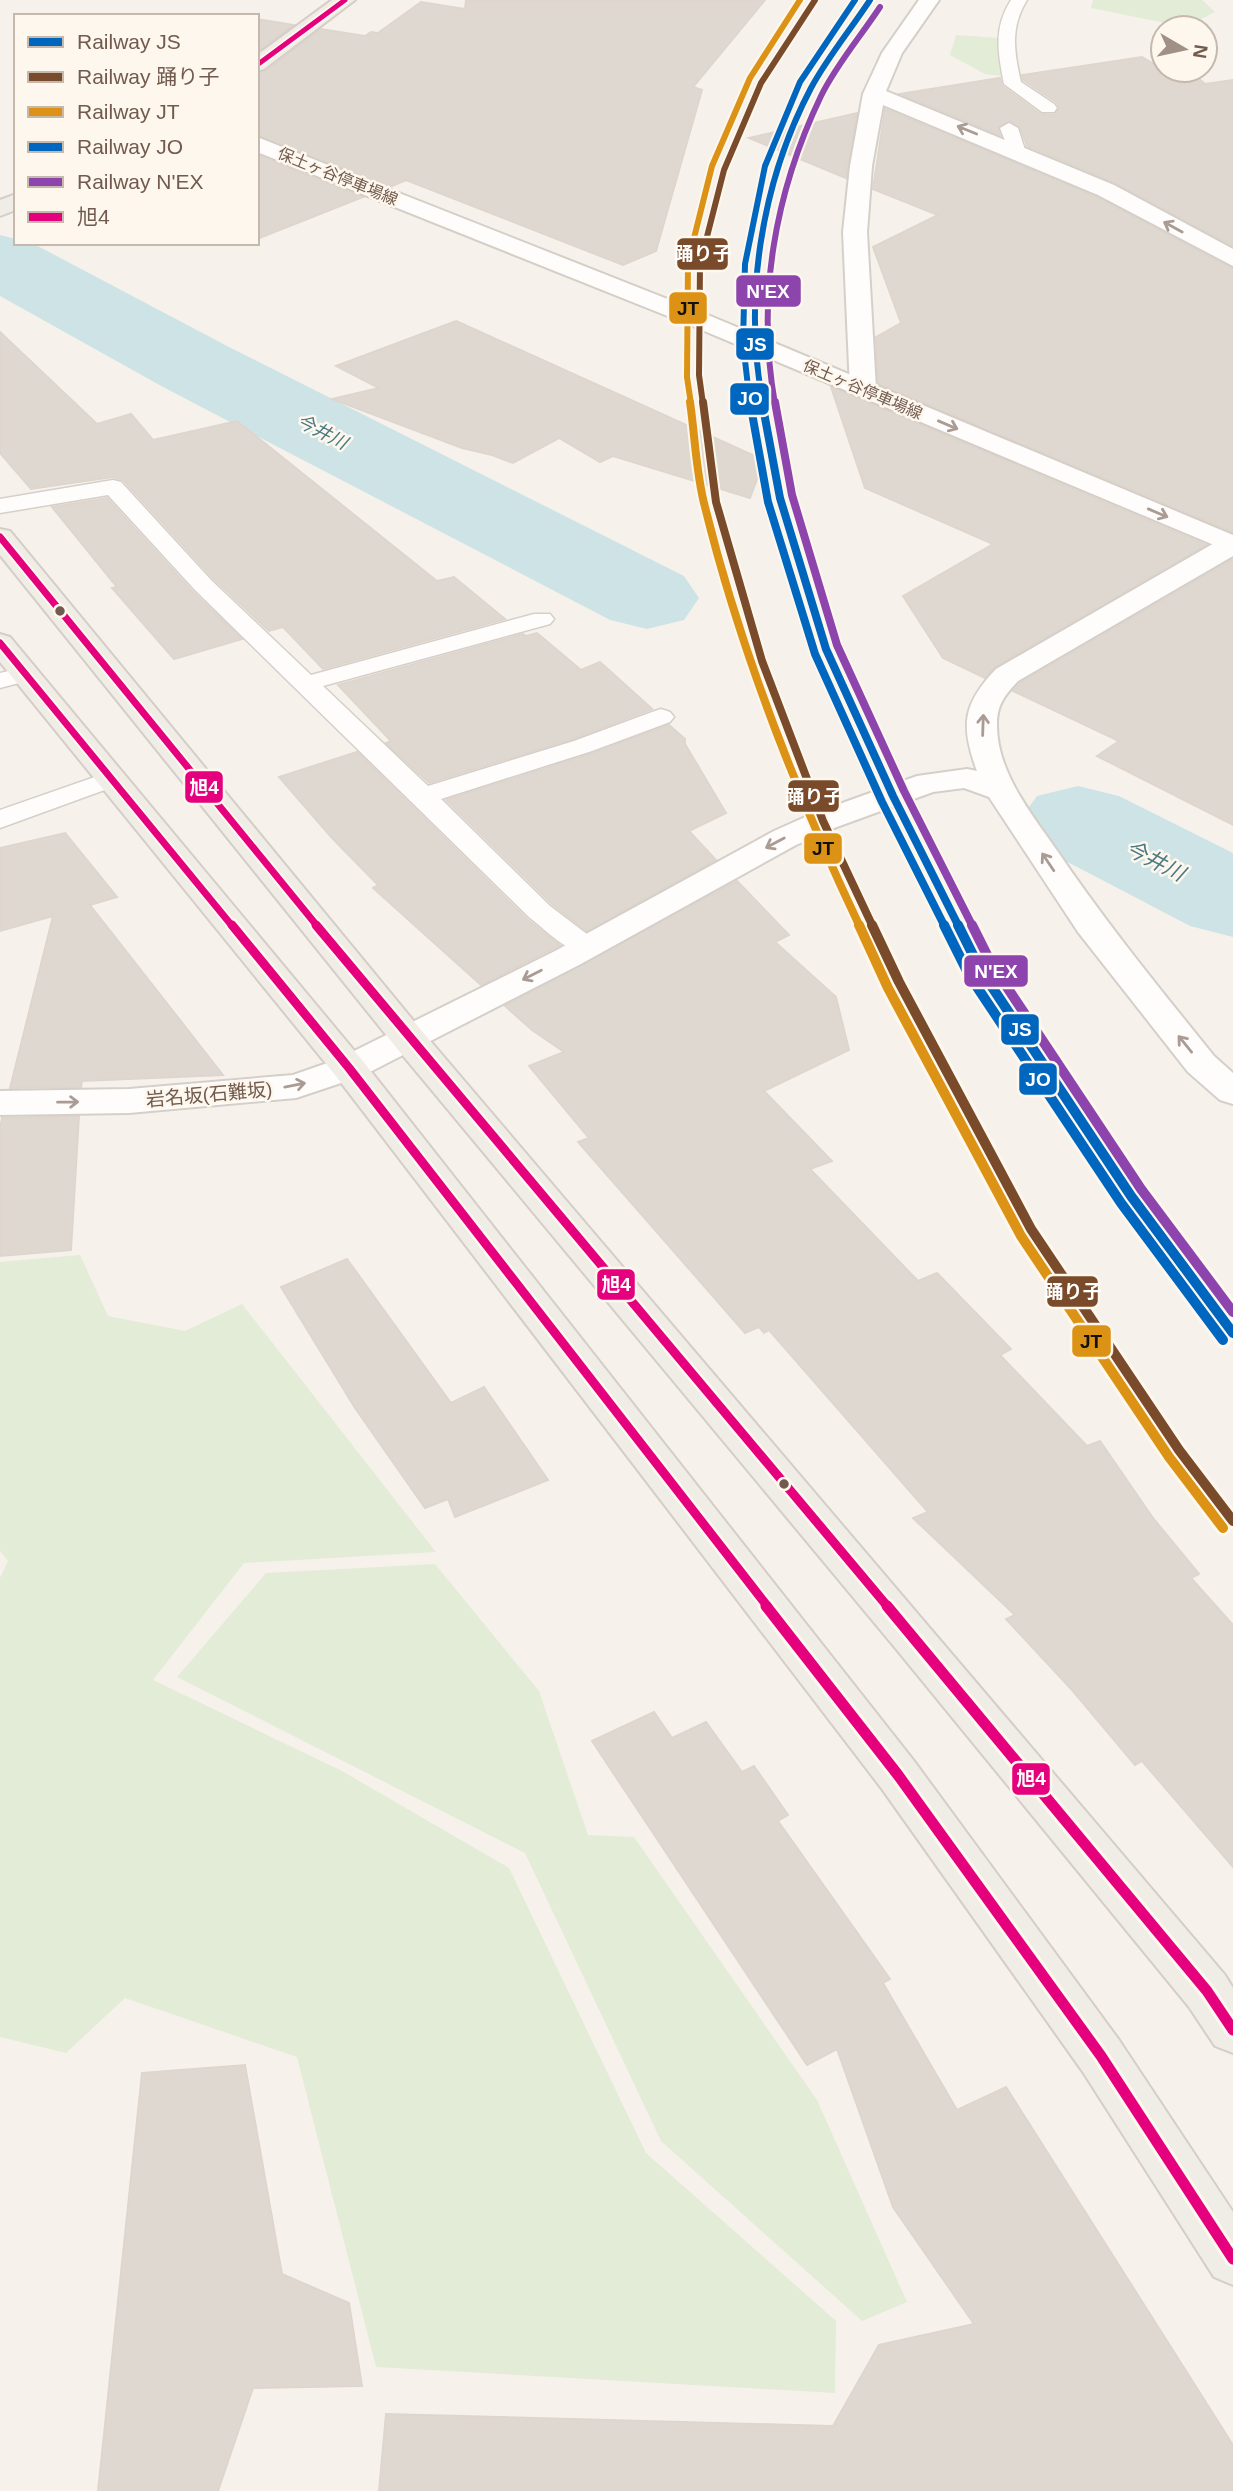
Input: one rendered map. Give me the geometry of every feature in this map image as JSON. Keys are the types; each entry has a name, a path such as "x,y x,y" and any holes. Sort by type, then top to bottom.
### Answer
{"highway":[{"path":"259,64 345,0"},
{"path":"0,537 408,1038 931,1658 1207,1991 1233,2029"},
{"path":"0,643 12,678 112,779 349,1068 898,1774 1101,2056 1233,2259"}],"street":[{"path":"863,389 855,232 861,166 874,94 892,52 929,0"},
{"path":"874,94 1016,150 1106,190 1233,259"},
{"name":"保土ヶ谷停車場線","path":"259,145 661,304 1233,544"},
{"path":"1233,544 1007,675 988,697 981,723 984,746 1000,790 1090,925 1201,1064 1233,1092"},
{"name":"岩名坂(石難坂)","path":"0,1103 129,1101 296,1086 349,1068 586,947 683,892 823,821 928,783 967,778 1000,790"}],"lane":[{"path":"1019,0 1005,24 1006,52 1013,84 1048,108"},
{"path":"1009,128 1016,150"},
{"path":"0,506 113,487 203,585 424,796 540,912 586,947"},
{"path":"307,683 542,619"},
{"path":"424,796 583,746 661,717"},
{"path":"0,820 26,808 112,779"}],"green space":[{"path":"1093,0 1202,0 1215,12 1149,14 1149,20 1091,8"},
{"path":"956,35 999,38 1002,76 985,74 950,55"},
{"path":"80,1255 108,1316 185,1331 242,1304 436,1552 244,1563 153,1680 342,1771 509,1868 646,2153 836,2321 835,2393 376,2367 297,2057 125,1998 66,2053 0,2037 0,1578 8,1561 0,1551 0,1262"},
{"path":"435,1564 539,1691 588,1835 634,1837 817,2100 907,2302 862,2321 661,2141 525,1853 177,1677 266,1573"}],"building":[{"path":"466,0 765,0 693,87 702,90 656,251 623,265 406,180 390,187 259,136 259,73 266,71 321,29 365,36 371,32 378,33 421,2 465,9"},
{"path":"259,19 294,25 259,51"},
{"path":"1142,57 1149,61 1149,84 1219,84 1233,80 1233,246 1115,183 1027,146 1020,127 1010,121 998,127 1000,135 900,94 1000,78 1002,86 1040,114 1054,115 1060,108 1056,102 1023,80 1022,75"},
{"path":"885,109 1097,197 1233,269 1233,532 878,384 876,337 901,323 873,247 938,215 873,189"},
{"path":"857,113 846,178 749,138"},
{"path":"259,156 363,197 259,238"},
{"path":"456,321 764,460 750,498 613,456 600,462 559,438 513,463 462,448 332,399 379,388 336,366"},
{"path":"0,332 97,424 131,414 153,440 237,421 437,581 454,577 505,619 323,669 283,627 269,631 213,578 123,480 113,477 31,489 0,453"},
{"path":"831,387 1206,545 995,667 985,678 943,658 903,596 993,544 865,488"},
{"path":"107,498 193,592 242,639 174,659 112,588 117,587 52,507"},
{"path":"1233,559 1233,825 1097,756 1119,741 1013,691 1020,683"},
{"path":"537,633 581,670 600,662 652,709 573,739 429,783 386,743 391,741 338,685 523,634 526,636"},
{"path":"669,725 685,739 685,744 726,813 689,831 716,860 587,931 552,904 446,800 593,753"},
{"path":"357,752 528,920 560,945 481,985 373,888 378,885 332,838 279,777"},
{"path":"65,833 117,897 90,905 223,1075 82,1081 81,1087 10,1088 53,916 0,931 0,848"},
{"path":"737,881 789,935 775,942 836,997 849,1050 764,1091 832,1161 810,1169 918,1281 937,1273 1011,1349 1000,1355 1087,1446 1100,1441 1153,1518 1199,1574 1191,1578 1233,1625 1233,1867 1142,1761 1135,1765 1072,1690 1006,1619 1015,1615 913,1518 928,1512 769,1330 764,1333 759,1327 745,1333 578,1142 589,1138 529,1066 564,1052 532,1030 505,1006"},
{"path":"79,1116 71,1250 0,1256 2,1118"},
{"path":"347,1259 451,1403 484,1387 548,1480 455,1517 448,1499 425,1508 355,1408 281,1287"},
{"path":"654,1712 672,1738 706,1722 742,1772 754,1766 788,1815 778,1821 890,1979 883,1983 957,2110 1006,2087 1233,2445 1233,2491 379,2491 386,2414 833,2426 879,2345 974,2324 893,2207 837,2049 807,2065 592,1741"},
{"path":"245,2065 282,2274 349,2303 362,2386 253,2388 218,2491 98,2491 142,2073"}],"waterway":[{"name":"今井川","path":"0,261 196,367 647,598"},
{"name":"今井川","path":"1078,821 1233,900"}],"rail line":[{"name":"JT","path":"800,0 750,78 712,166 688,262 687,377 704,505 751,665 812,825 888,988 1021,1236 1169,1457 1223,1528"},
{"name":"踊り子","path":"815,0 761,83 724,170 700,264 699,375 716,502 762,661 823,821 899,982 1031,1229 1179,1450 1233,1521"},
{"name":"JO","path":"855,0 800,82 765,166 745,264 743,343 746,379 768,502 815,654 882,802 969,975 1121,1203 1223,1340"},
{"name":"JS","path":"870,0 811,88 776,171 757,266 755,343 758,378 780,498 826,649 893,796 980,969 1131,1196 1233,1333"},
{"name":"N'EX","path":"880,7 822,94 788,175 769,267 767,343 770,376 792,495 837,645 904,791 991,963 1141,1189 1233,1312"}],"transit line":[{"name":"旭4","path":"259,64 345,0"},
{"name":"旭4","path":"0,537 408,1038 913,1637 1207,1991 1233,2030"},
{"name":"旭4","path":"0,643 349,1068 898,1775 1101,2056 1233,2259"}]}
